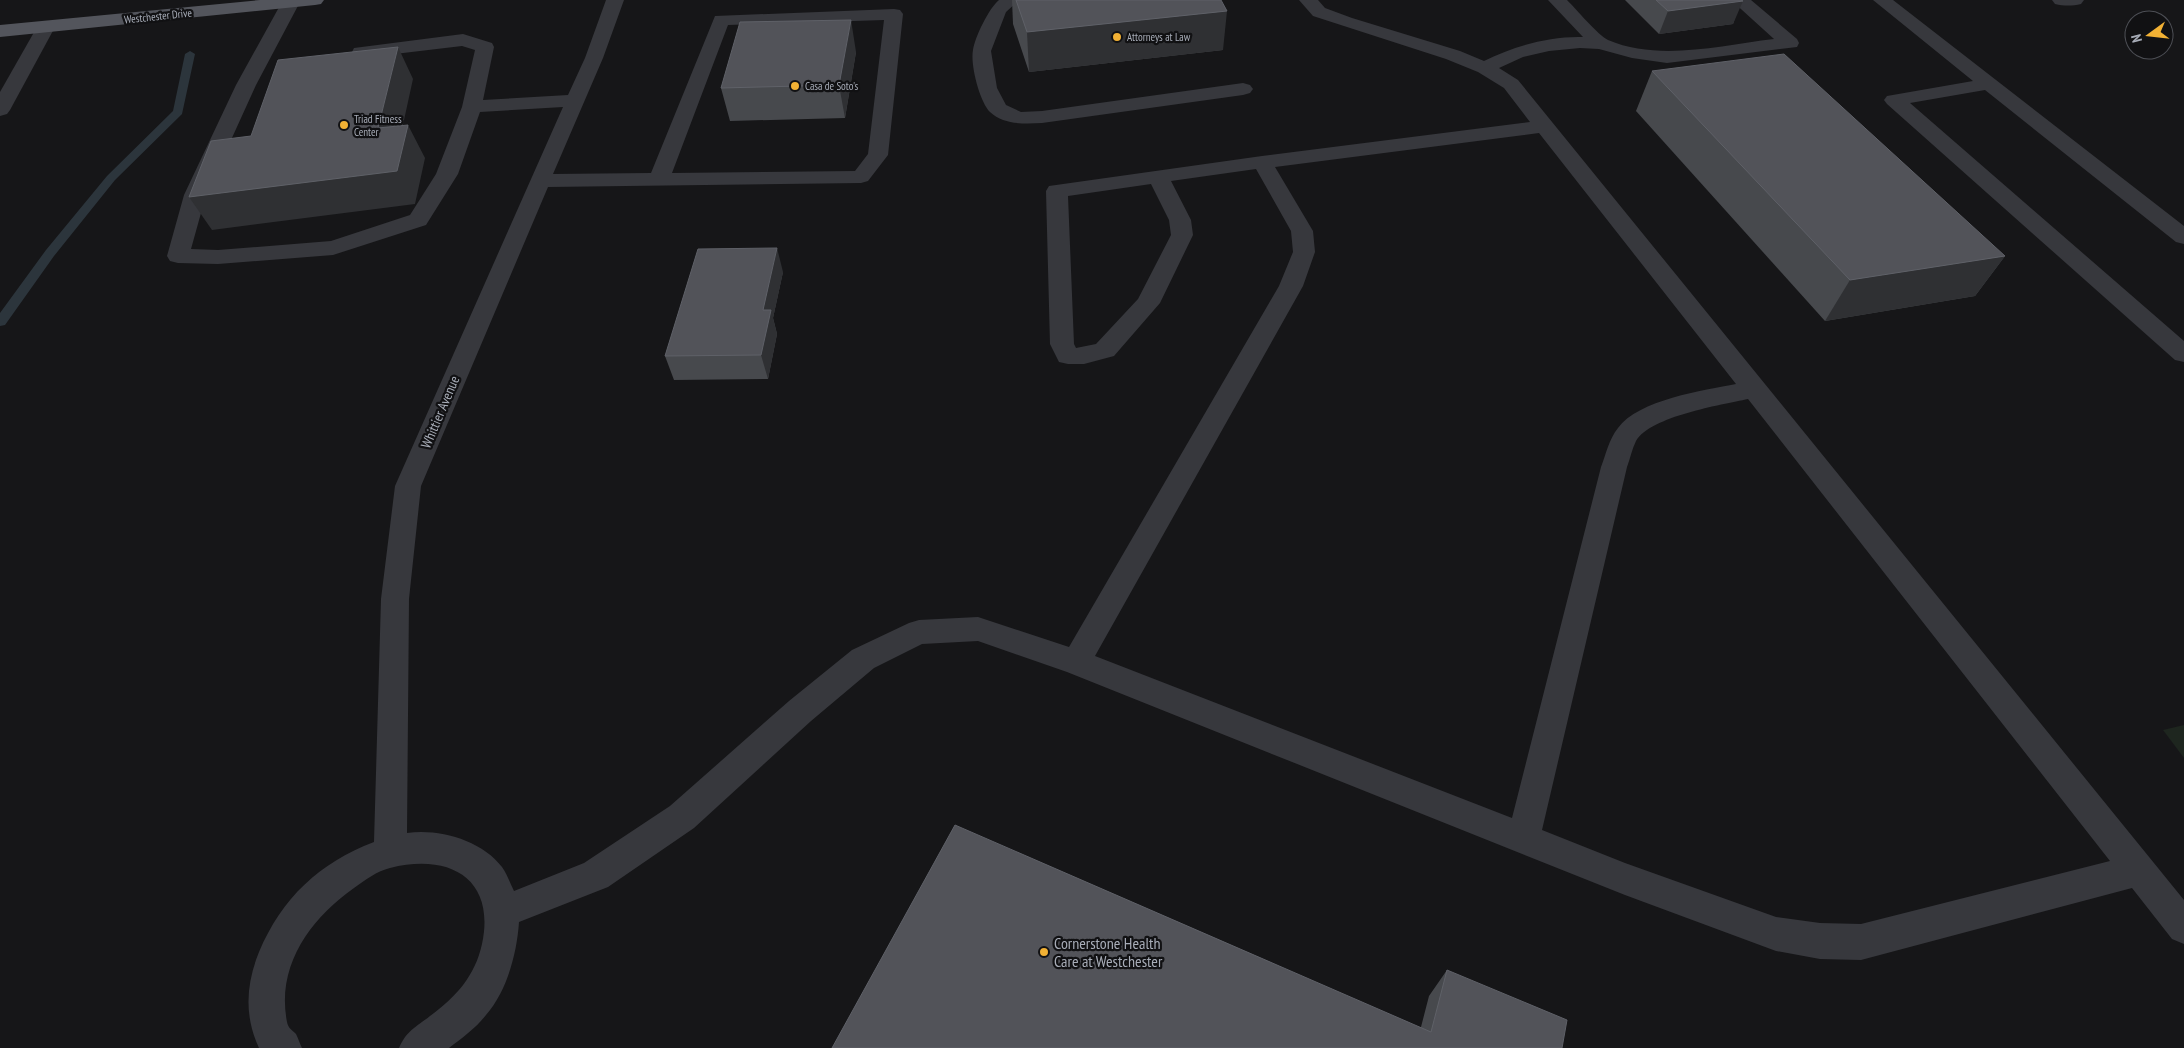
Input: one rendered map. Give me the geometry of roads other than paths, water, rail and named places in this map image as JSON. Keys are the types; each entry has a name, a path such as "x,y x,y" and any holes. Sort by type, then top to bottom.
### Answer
{"main road":[{"name":"Westchester Drive","path":"0,31 315,0"}],"street":[{"name":"Whittier Avenue","path":"390,852 395,599 408,486 594,58 615,0"},
{"path":"1010,0 998,10 982,51 987,88 998,109 1018,118 1042,117 1243,89"},
{"path":"1308,0 1319,12 1453,55 1486,68 1511,84 2184,927"},
{"path":"1557,0 1600,43"},
{"path":"1486,68 1516,53 1549,45 1580,42 1600,43 1632,52 1667,57 1790,43 1740,0"},
{"path":"1882,0 2184,237"},
{"path":"2061,0 2075,0"},
{"path":"291,2 267,63 195,195 178,256 218,257 333,248 418,220 447,174 472,107 486,47 462,40 345,54"},
{"path":"540,181 659,180 860,177 878,155 894,14 720,20 659,180"},
{"path":"0,110 46,27"},
{"path":"1990,84 1894,100 2184,354"},
{"path":"472,107 576,100"},
{"path":"1158,176 1180,220 1182,236 1148,303 1105,350 1084,356 1068,356 1062,344 1057,191 1158,176 1262,162 1544,126"},
{"path":"1076,662 1291,286 1304,252 1302,231 1262,162"},
{"path":"1523,839 1614,467 1627,433 1651,416 1676,407 1754,389"},
{"path":"503,912 596,876 682,817 800,711 863,659 919,632 978,629 1076,662 1523,839 1776,934 1820,941 1861,942 2139,870"},
{"path":"283,1048 271,1033 265,999 272,962 291,924 320,892 356,867 390,852 430,847 460,854 485,871 500,895 503,928 495,964 475,1001 440,1032 418,1048"}],"waterway":[{"path":"0,322 50,253 111,178 178,112 190,54"}],"place":[{"name":"Attorneys at Law","path":"1117,37"},
{"name":"Casa de Soto's","path":"795,86"},
{"name":"Triad Fitness Center","path":"344,125"},
{"name":"Cornerstone Health Care at Westchester","path":"1044,952"}]}
